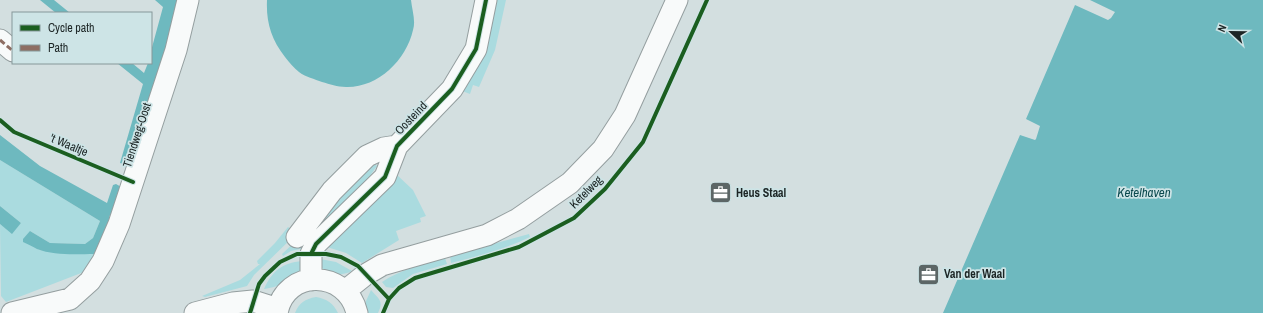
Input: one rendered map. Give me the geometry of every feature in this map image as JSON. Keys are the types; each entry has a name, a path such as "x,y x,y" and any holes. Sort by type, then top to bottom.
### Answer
{"street":[{"name":"Tiendweg-Oost","path":"12,313 70,300 90,280 103,261 119,224 176,50 188,0"},
{"name":"Oosteind","path":"311,280 312,254 316,244 385,177 397,146 452,89 476,49 486,0"},
{"name":"Ketelweg","path":"345,291 366,275 382,266 487,235 518,219 570,183 603,149 625,116 676,0"},
{"path":"0,40 12,50"},
{"name":"Oosteind","path":"297,237 332,191 367,156 384,148 397,146"},
{"path":"195,313 232,303 253,301 277,311 290,289 311,280 321,280 330,282 345,291 352,301 356,313"}],"shaded area":[{"path":"493,0 506,0 495,50 479,87 473,85 470,94 452,87"},
{"path":"0,160 100,221 93,238 85,244 50,243 30,231 39,250 68,254 95,254 97,250 89,270 6,302 1,296 0,224 12,233 21,223 0,206"},
{"path":"374,163 377,166 364,184 305,248 291,251 283,256 282,254 298,239 335,196"},
{"path":"396,174 413,190 426,216 420,218 421,222 396,231 399,240 362,263 346,253 327,247"},
{"path":"288,227 295,235 254,275 247,286 205,297 202,296 240,280 260,264 258,264 257,261"},
{"path":"529,234 530,237 511,245 451,263 450,256"},
{"path":"445,258 447,264 413,274 393,288 386,287 382,282 404,270"},
{"path":"320,259 336,262 352,271 345,274 333,274 326,272 323,269"},
{"path":"302,261 300,271 289,281 278,286 264,289 270,277 278,269 295,262"},
{"path":"371,290 380,300 381,306 378,313 364,313 366,301"},
{"path":"316,297 329,302 338,313 295,313 303,302"}],"water":[{"path":"40,0 54,0 69,12 55,12"},
{"path":"155,0 183,0 132,167 120,163 143,84 118,64 133,64 144,73 148,64 152,64 152,47 163,7"},
{"path":"267,0 411,0 414,27 404,52 397,62 379,78 369,83 357,86 340,86 322,82 301,74 288,61 276,44 270,30 267,16"},
{"name":"Ketelhaven","path":"1090,0 1263,0 1263,313 943,313 1020,135 1035,140 1036,139 1040,126 1026,119 1075,5 1108,20 1115,12"},
{"path":"0,135 40,166 107,203 113,185 116,184 123,188 117,206 110,215 108,229 95,254 51,253 37,249 23,242 23,239 30,231 50,243 85,244 93,238 100,221 0,160"},
{"path":"0,206 21,223 12,234 0,224"}],"marked path":[{"path":"0,40 12,50"}],"cycle path":[{"path":"311,254 316,244 385,177 397,146 452,89 476,49 486,0"},
{"path":"389,299 399,288 415,278 519,247 574,218 605,189 643,142 707,0"},
{"name":"'t Waaltje","path":"0,120 14,132 133,182"},
{"path":"250,313 259,284 265,276 280,262 297,254 326,254 341,257 358,266 389,299 383,313"}],"place":[{"name":"Heus Staal","path":"720,193"},
{"name":"Van der Waal","path":"929,274"}]}
